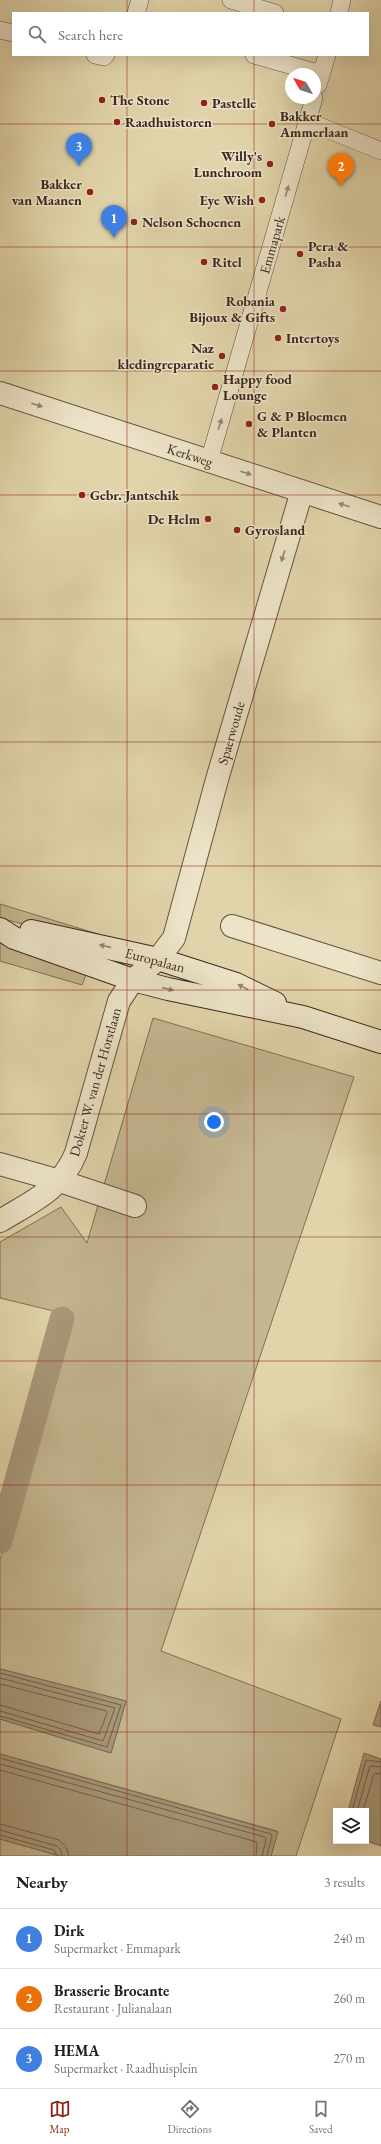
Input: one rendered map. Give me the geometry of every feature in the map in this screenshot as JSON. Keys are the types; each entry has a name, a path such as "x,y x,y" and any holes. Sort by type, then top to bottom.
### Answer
{"street":[{"path":"136,12 140,0"},
{"path":"231,0 272,12"},
{"path":"339,12 342,0"},
{"path":"0,30 12,33"},
{"path":"258,56 300,68"},
{"path":"321,74 327,56"},
{"name":"Emmapark","path":"209,461 312,104"},
{"path":"307,122 381,151"},
{"name":"Kerkweg","path":"0,393 381,517"},
{"name":"Spaerwoude","path":"147,969 174,938 182,915 218,776 302,491"},
{"path":"232,926 381,973"},
{"name":"Europalaan","path":"0,929 13,928 74,939 147,969 168,989 302,1017 381,1042"},
{"name":"Europalaan","path":"0,929 14,938 147,969 236,984 302,1017"},
{"name":"Dokter W. van der Horstlaan","path":"0,1221 44,1194 60,1181 69,1169 76,1153 119,1001 147,969"},
{"path":"0,1164 60,1181 135,1206"}],"shaded area":[{"path":"0,904 98,934 97,937 19,923 0,918"},
{"path":"0,941 87,972 82,985 0,961"},
{"path":"153,1018 354,1077 161,1651 341,1719 296,1856 271,1856 277,1831 0,1754 0,1719 111,1753 126,1701 0,1669 0,1560 70,1315 0,1298 0,1242 61,1207 87,1243"},
{"path":"0,1839 60,1856 0,1856"}],"water":[{"path":"0,1669 126,1701 111,1753 0,1719"},
{"path":"381,1701 381,1727 373,1725"},
{"path":"364,1753 381,1759 381,1846 369,1842 369,1808 349,1808"},
{"path":"0,1754 278,1832 271,1856 60,1856 0,1839"}],"waterway":[{"path":"0,1541 62,1319"}],"place":[{"name":"The Stone","path":"102,100"},
{"name":"Pastelle","path":"204,103"},
{"name":"Raadhuistoren","path":"117,122"},
{"name":"Bakker Ammerlaan","path":"272,124"},
{"name":"Willy's Lunchroom","path":"270,164"},
{"name":"HEMA","path":"79,166"},
{"name":"Brasserie Brocante","path":"341,186"},
{"name":"Bakker van Maanen","path":"90,192"},
{"name":"Eye Wish","path":"262,200"},
{"name":"Nelson Schoenen","path":"134,222"},
{"name":"Dirk","path":"114,238"},
{"name":"Pera & Pasha","path":"300,254"},
{"name":"Ritel","path":"204,262"},
{"name":"Robania Bijoux & Gifts","path":"283,309"},
{"name":"Intertoys","path":"278,338"},
{"name":"Naz kledingreparatie","path":"222,356"},
{"name":"Happy food Lounge","path":"215,387"},
{"name":"G & P Bloemen & Planten","path":"249,424"},
{"name":"Gebr. Jantschik","path":"82,495"},
{"name":"De Helm","path":"208,519"},
{"name":"Gyrosland","path":"237,530"}]}
